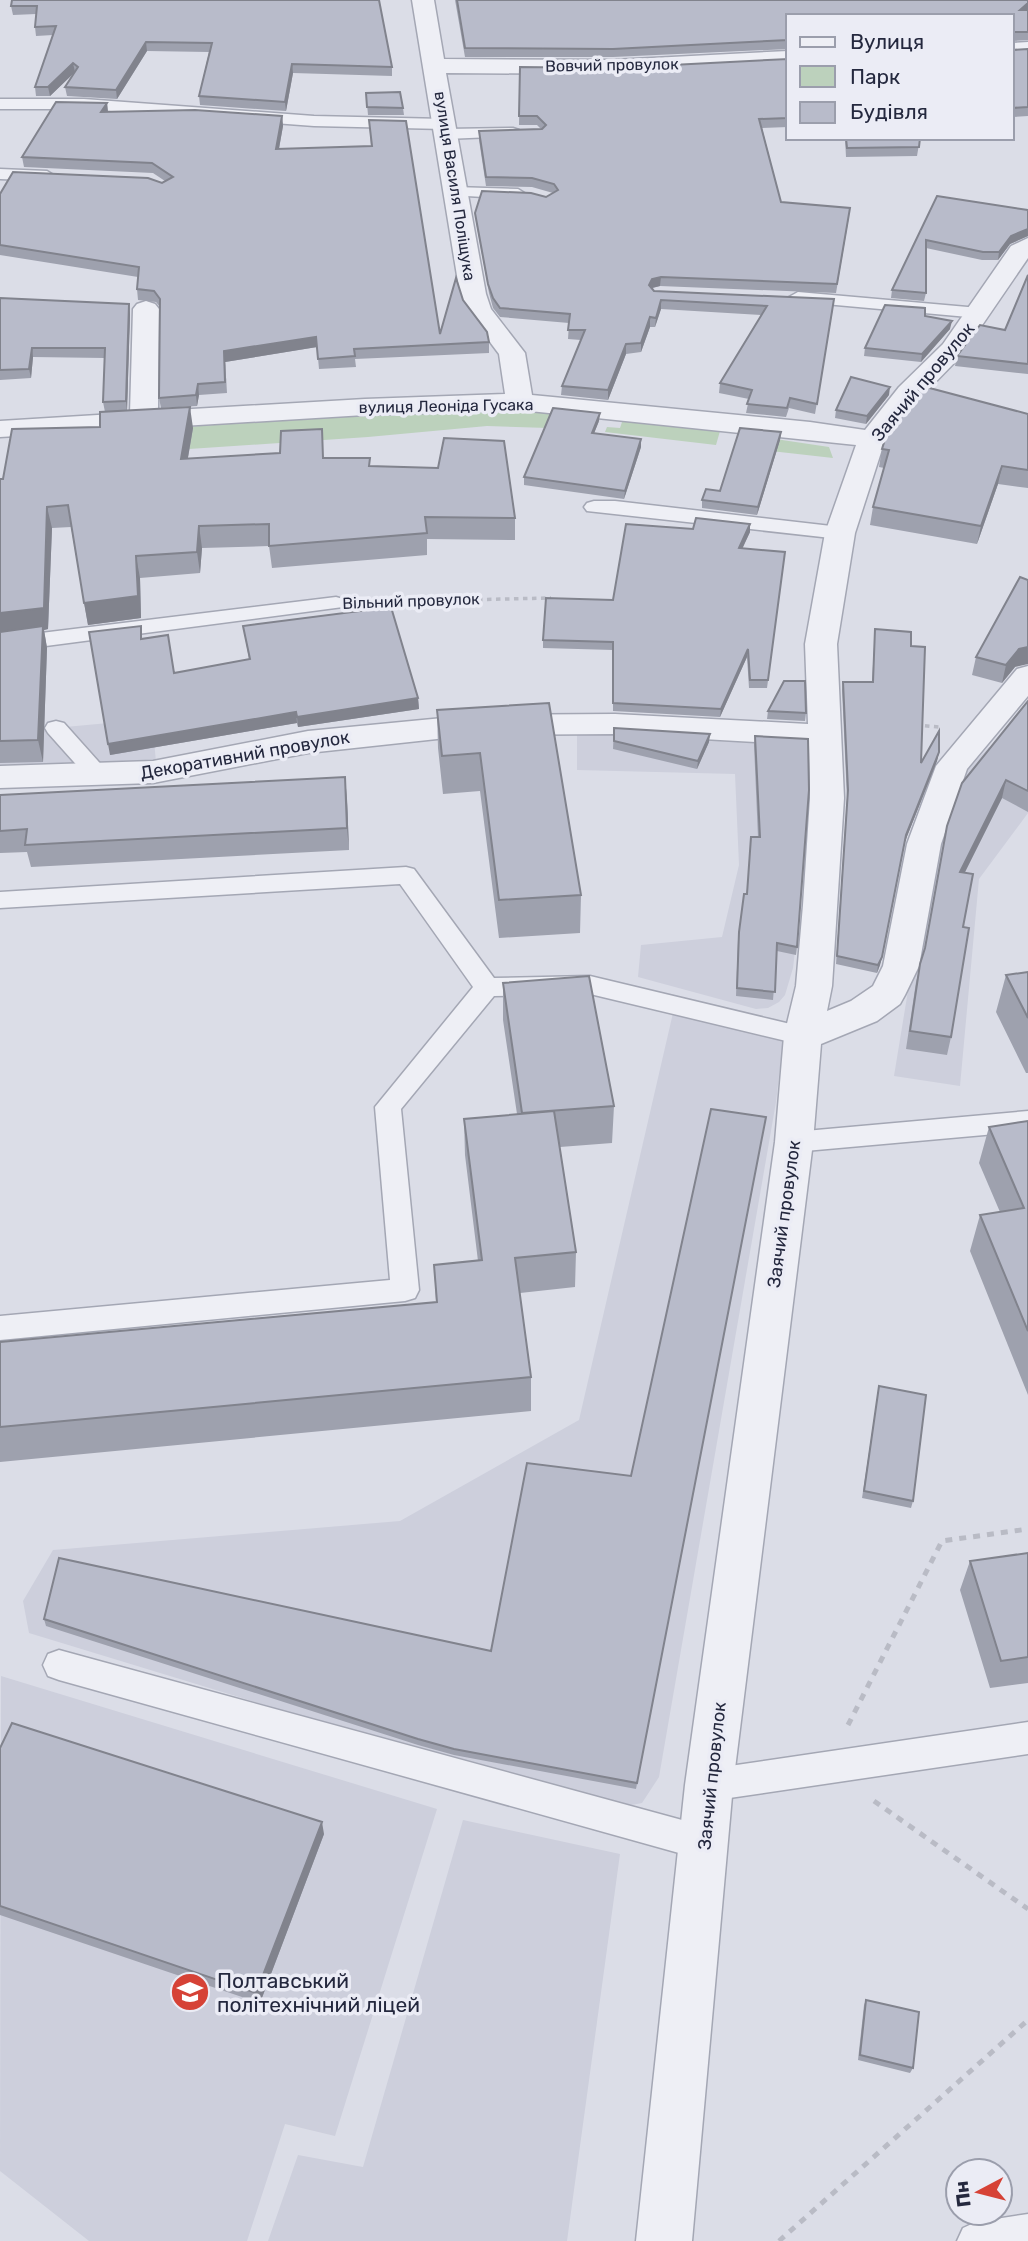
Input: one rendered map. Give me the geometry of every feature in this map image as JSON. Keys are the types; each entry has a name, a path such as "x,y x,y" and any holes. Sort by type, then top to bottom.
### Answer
{"street":[{"name":"вулиця Василя Поліщука","path":"422,0 475,302 512,353 520,402"},
{"name":"Вовчий провулок","path":"435,66 613,67 786,58"},
{"name":"Заячий провулок","path":"664,2241 709,1785 794,1142 803,1036 814,986 827,798 821,644 840,533 872,439 909,393 953,350 1020,251 1028,245"},
{"path":"136,307 144,420"},
{"name":"вулиця Леоніда Гусака","path":"0,429 365,407 520,402 810,430 872,439"},
{"path":"803,1036 864,1011 887,995 901,966 923,844 952,766 1028,676"},
{"name":"Декоративний провулок","path":"0,777 153,772 336,738 474,725 615,724 826,735"}],"lane":[{"path":"0,104 83,104 523,133"},
{"path":"0,174 58,177"},
{"path":"455,192 531,195"},
{"path":"779,297 979,313"},
{"path":"594,507 615,507 840,533"},
{"name":"Вільний провулок","path":"0,645 336,603"},
{"path":"56,728 98,775"},
{"path":"0,900 406,875 487,987"},
{"path":"0,1328 405,1290 388,1107 487,987 590,985 803,1036"},
{"path":"794,1142 1028,1121"},
{"path":"59,1665 704,1843"},
{"path":"709,1785 1028,1738"},
{"path":"976,2241 1028,2233"}],"path":[{"name":"Вільний провулок","path":"336,603 557,599"},
{"path":"915,725 980,735"},
{"path":"1028,1529 942,1541 826,1768 1028,1909"},
{"path":"779,2241 1028,2020"}],"shaded area":[{"path":"1028,708 1028,813 979,879 960,1086 894,1076 917,936 939,847 965,793 957,789 967,770 989,747 997,751"},
{"path":"152,719 156,762 0,774 0,733"},
{"path":"577,728 812,744 814,789 793,968 785,995 779,1002 768,1008 756,1009 638,977 641,945 722,937 739,865 735,774 577,770"},
{"path":"673,1013 783,1041 776,1102 659,1777 642,1803 621,1807 432,1756 29,1633 23,1601 53,1550 400,1521 579,1420"},
{"name":"Полтавський політехнічний ліцей","path":"1,1676 437,1809 335,2136 285,2124 247,2241 89,2241 0,2171"},
{"path":"463,1820 620,1854 567,2241 268,2241 298,2155 363,2167"}],"green space":[{"path":"513,411 556,414 580,429 487,426 189,449 161,429 372,413"},
{"path":"622,422 720,431 716,445 605,432 607,427 620,428"},
{"path":"741,434 829,447 833,458 736,447"}],"building":[{"path":"12,0 379,0 392,67 292,64 285,102 199,96 212,43 146,42 116,90 65,87 78,67 73,63 48,87 35,87 56,26 35,27 37,6 11,6"},
{"path":"457,0 1028,0 1020,10 1028,10 1028,32 1014,32 1014,14 786,14 786,40 613,49 465,48"},
{"path":"1028,49 1028,107 1014,108 1014,50"},
{"path":"786,59 786,118 759,119 781,202 850,208 837,284 661,277 652,279 649,285 654,291 834,299 817,404 790,398 787,408 747,404 752,390 720,383 767,306 661,300 656,318 650,317 641,343 626,344 608,390 562,386 585,330 568,330 570,314 500,308 493,298 475,213 482,191 531,193 546,197 558,190 554,184 532,178 486,177 479,131 542,129 546,125 537,116 519,116 520,67 613,68"},
{"path":"400,92 403,108 367,107 366,93"},
{"path":"56,102 107,103 101,112 195,110 282,116 276,149 372,146 369,120 406,121 440,334 456,278 463,300 487,332 489,342 354,349 355,356 318,359 316,337 224,351 225,382 198,384 196,395 159,398 160,299 154,291 137,289 139,267 0,245 0,194 13,172 148,178 162,183 173,177 152,163 22,157"},
{"path":"846,140 920,140 919,147 847,148"},
{"path":"937,196 1028,210 1028,229 1011,236 999,252 983,252 926,240 926,293 892,290"},
{"path":"1028,275 1028,364 957,356 980,325 1005,330"},
{"path":"0,298 129,304 126,401 103,402 105,348 32,348 29,369 0,370"},
{"path":"885,305 925,308 925,316 952,321 922,354 865,348"},
{"path":"851,377 890,387 867,416 836,410"},
{"path":"922,386 1028,414 1028,470 1002,466 981,526 873,507 889,450 882,449 890,423"},
{"path":"190,407 181,459 280,453 281,431 322,429 323,458 370,458 369,466 438,468 444,438 504,441 515,518 425,517 427,533 269,546 269,524 199,526 197,552 136,556 138,596 84,603 68,505 47,507 44,608 0,613 0,479 3,479 12,429 100,427 100,412"},
{"path":"553,408 600,413 592,433 641,439 625,491 524,477"},
{"path":"740,428 781,432 758,507 702,500 706,489 720,491"},
{"path":"696,518 750,524 739,548 785,552 768,680 750,680 748,649 721,709 613,703 613,642 543,640 546,598 613,600 626,524 693,529"},
{"path":"1020,577 1028,580 1028,647 1019,649 1006,665 976,657"},
{"path":"391,607 418,698 297,717 296,712 108,744 89,632 141,626 141,639 168,635 174,673 250,659 243,626"},
{"path":"43,626 38,740 0,741 0,632"},
{"path":"875,629 911,632 911,646 925,647 921,763 939,731 939,752 906,835 882,957 878,965 837,956 848,790 843,682 873,682"},
{"path":"784,681 805,681 806,713 768,711"},
{"path":"1028,701 1028,791 1006,780 960,872 973,874 963,927 969,928 951,1037 910,1031 947,826 962,783"},
{"path":"549,703 581,895 499,900 480,753 442,756 437,710"},
{"path":"614,728 710,734 698,761 614,741"},
{"path":"755,736 808,739 809,790 797,947 777,943 775,992 737,988 739,932 744,894 747,894 751,837 760,837"},
{"path":"345,777 347,828 25,845 27,829 0,831 0,795"},
{"path":"1028,972 1028,1018 1006,975"},
{"path":"589,976 614,1106 522,1113 503,983"},
{"path":"711,1109 766,1117 637,1783 454,1749 44,1619 59,1558 491,1651 527,1463 631,1476"},
{"path":"554,1111 576,1252 515,1258 531,1377 0,1427 0,1342 437,1302 434,1265 482,1260 464,1119"},
{"path":"1028,1121 1028,1331 980,1215 1024,1208 989,1127"},
{"path":"879,1386 926,1395 913,1501 864,1491"},
{"path":"1028,1553 1028,1657 1001,1661 970,1561"},
{"path":"12,1723 322,1822 256,1993 0,1906 0,1748"},
{"path":"866,2000 919,2012 913,2068 860,2055"}],"place":[{"name":"Полтавський політехнічний ліцей","path":"190,1992"}]}
